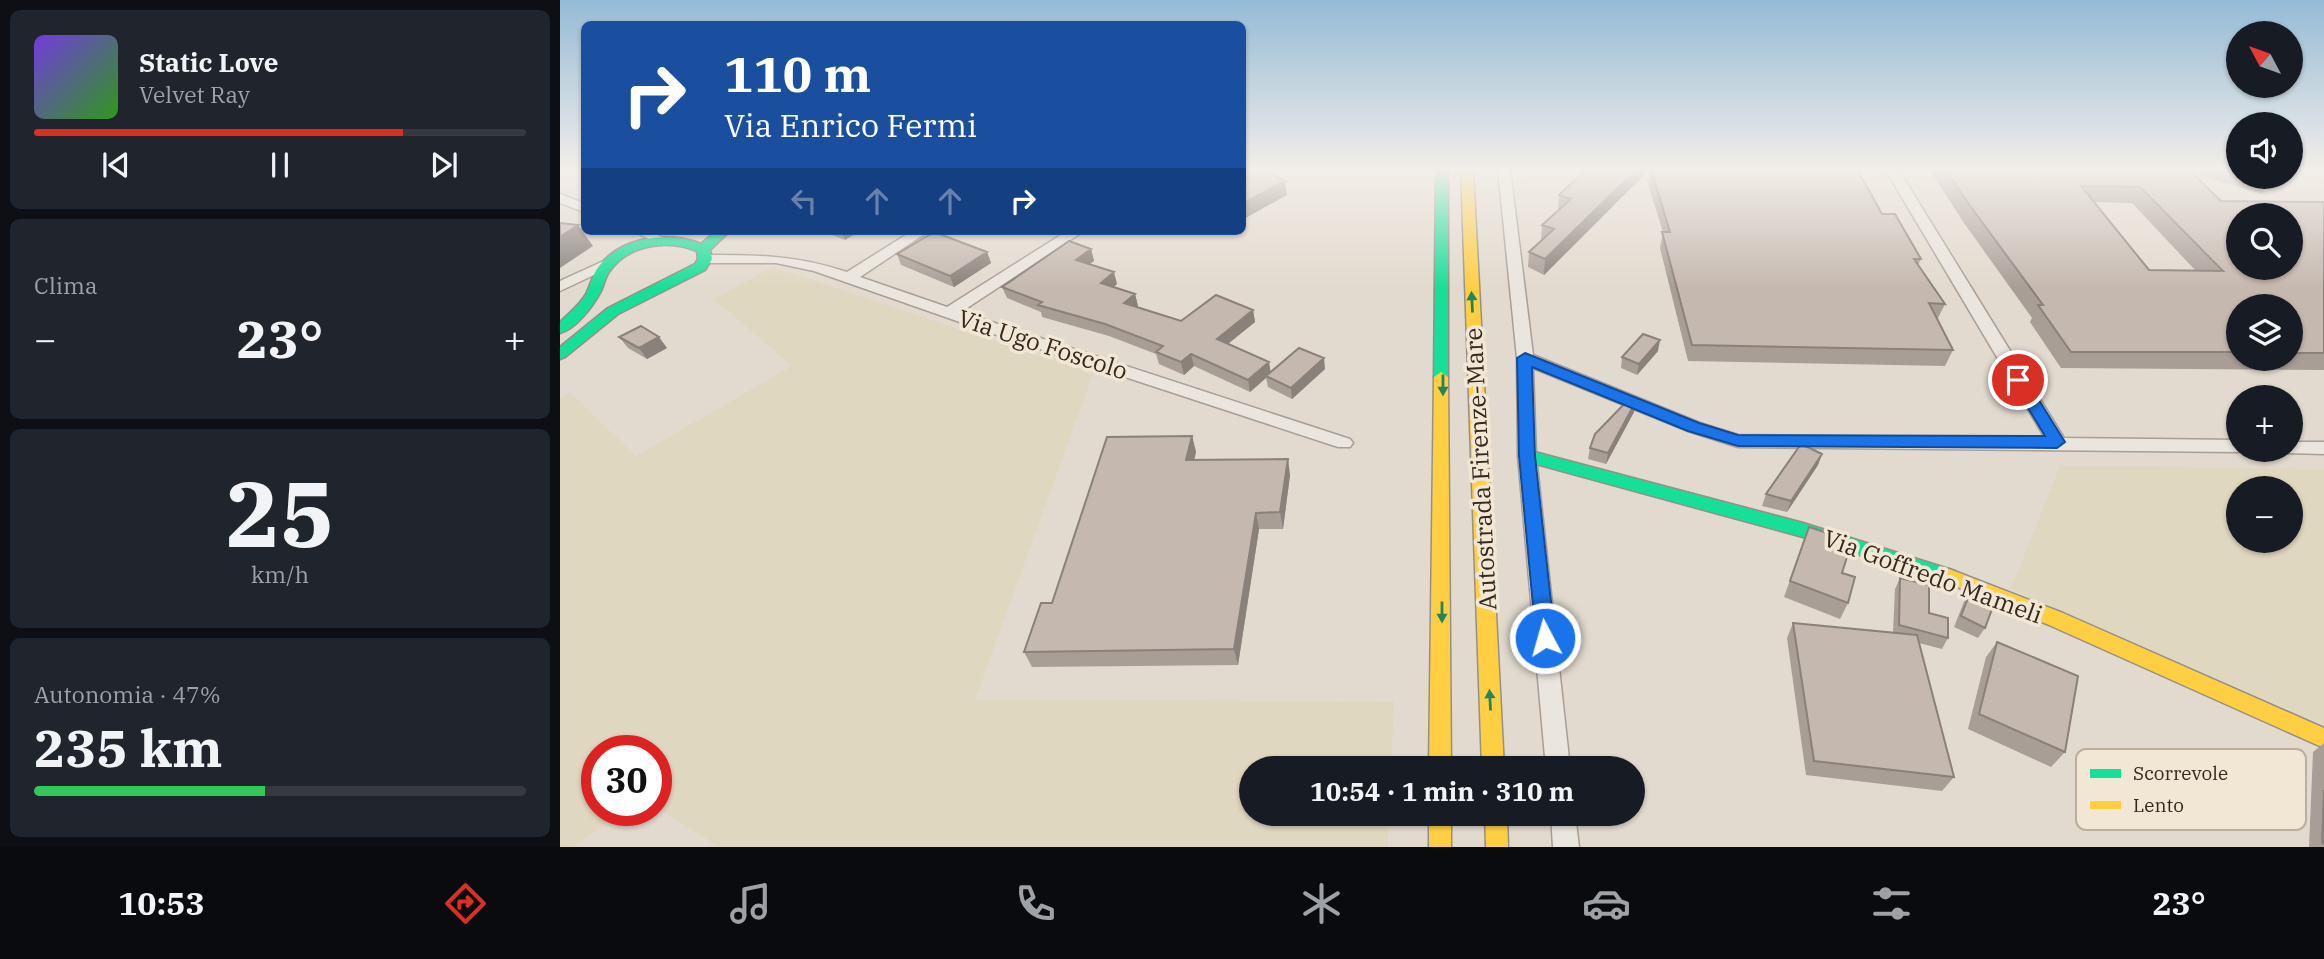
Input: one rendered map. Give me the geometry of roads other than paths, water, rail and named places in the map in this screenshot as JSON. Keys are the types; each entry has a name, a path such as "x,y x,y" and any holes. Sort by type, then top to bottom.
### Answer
{"main road":[{"name":"Autostrada Firenze-Mare","path":"1440,756 1442,209"},
{"name":"Autostrada Firenze-Mare","path":"1469,209 1492,756"},
{"path":"560,329 591,296 608,263 629,251 661,241 685,241 701,235"},
{"path":"560,354 612,311 687,275 721,235"},
{"path":"685,241 704,254"},
{"name":"Via Goffredo Mameli","path":"1527,456 1826,537 1922,567 2020,605 2324,738"},
{"path":"1440,826 1440,847"},
{"path":"1496,826 1497,847"}],"street":[{"path":"1508,209 1525,358 1527,456 1557,756"},
{"path":"1915,209 2057,442"},
{"path":"629,251 631,235"},
{"path":"648,235 661,241"},
{"path":"848,278 916,235"},
{"path":"949,313 1071,235"},
{"name":"Via Ugo Foscolo","path":"704,254 740,261"},
{"name":"Via Ugo Foscolo","path":"687,275 740,261 776,258 848,278 1344,443"},
{"path":"560,286 608,263"},
{"path":"1525,358 1694,427 1738,441 2226,446"},
{"path":"2303,448 2324,448"},
{"path":"1564,826 1566,847"}]}
